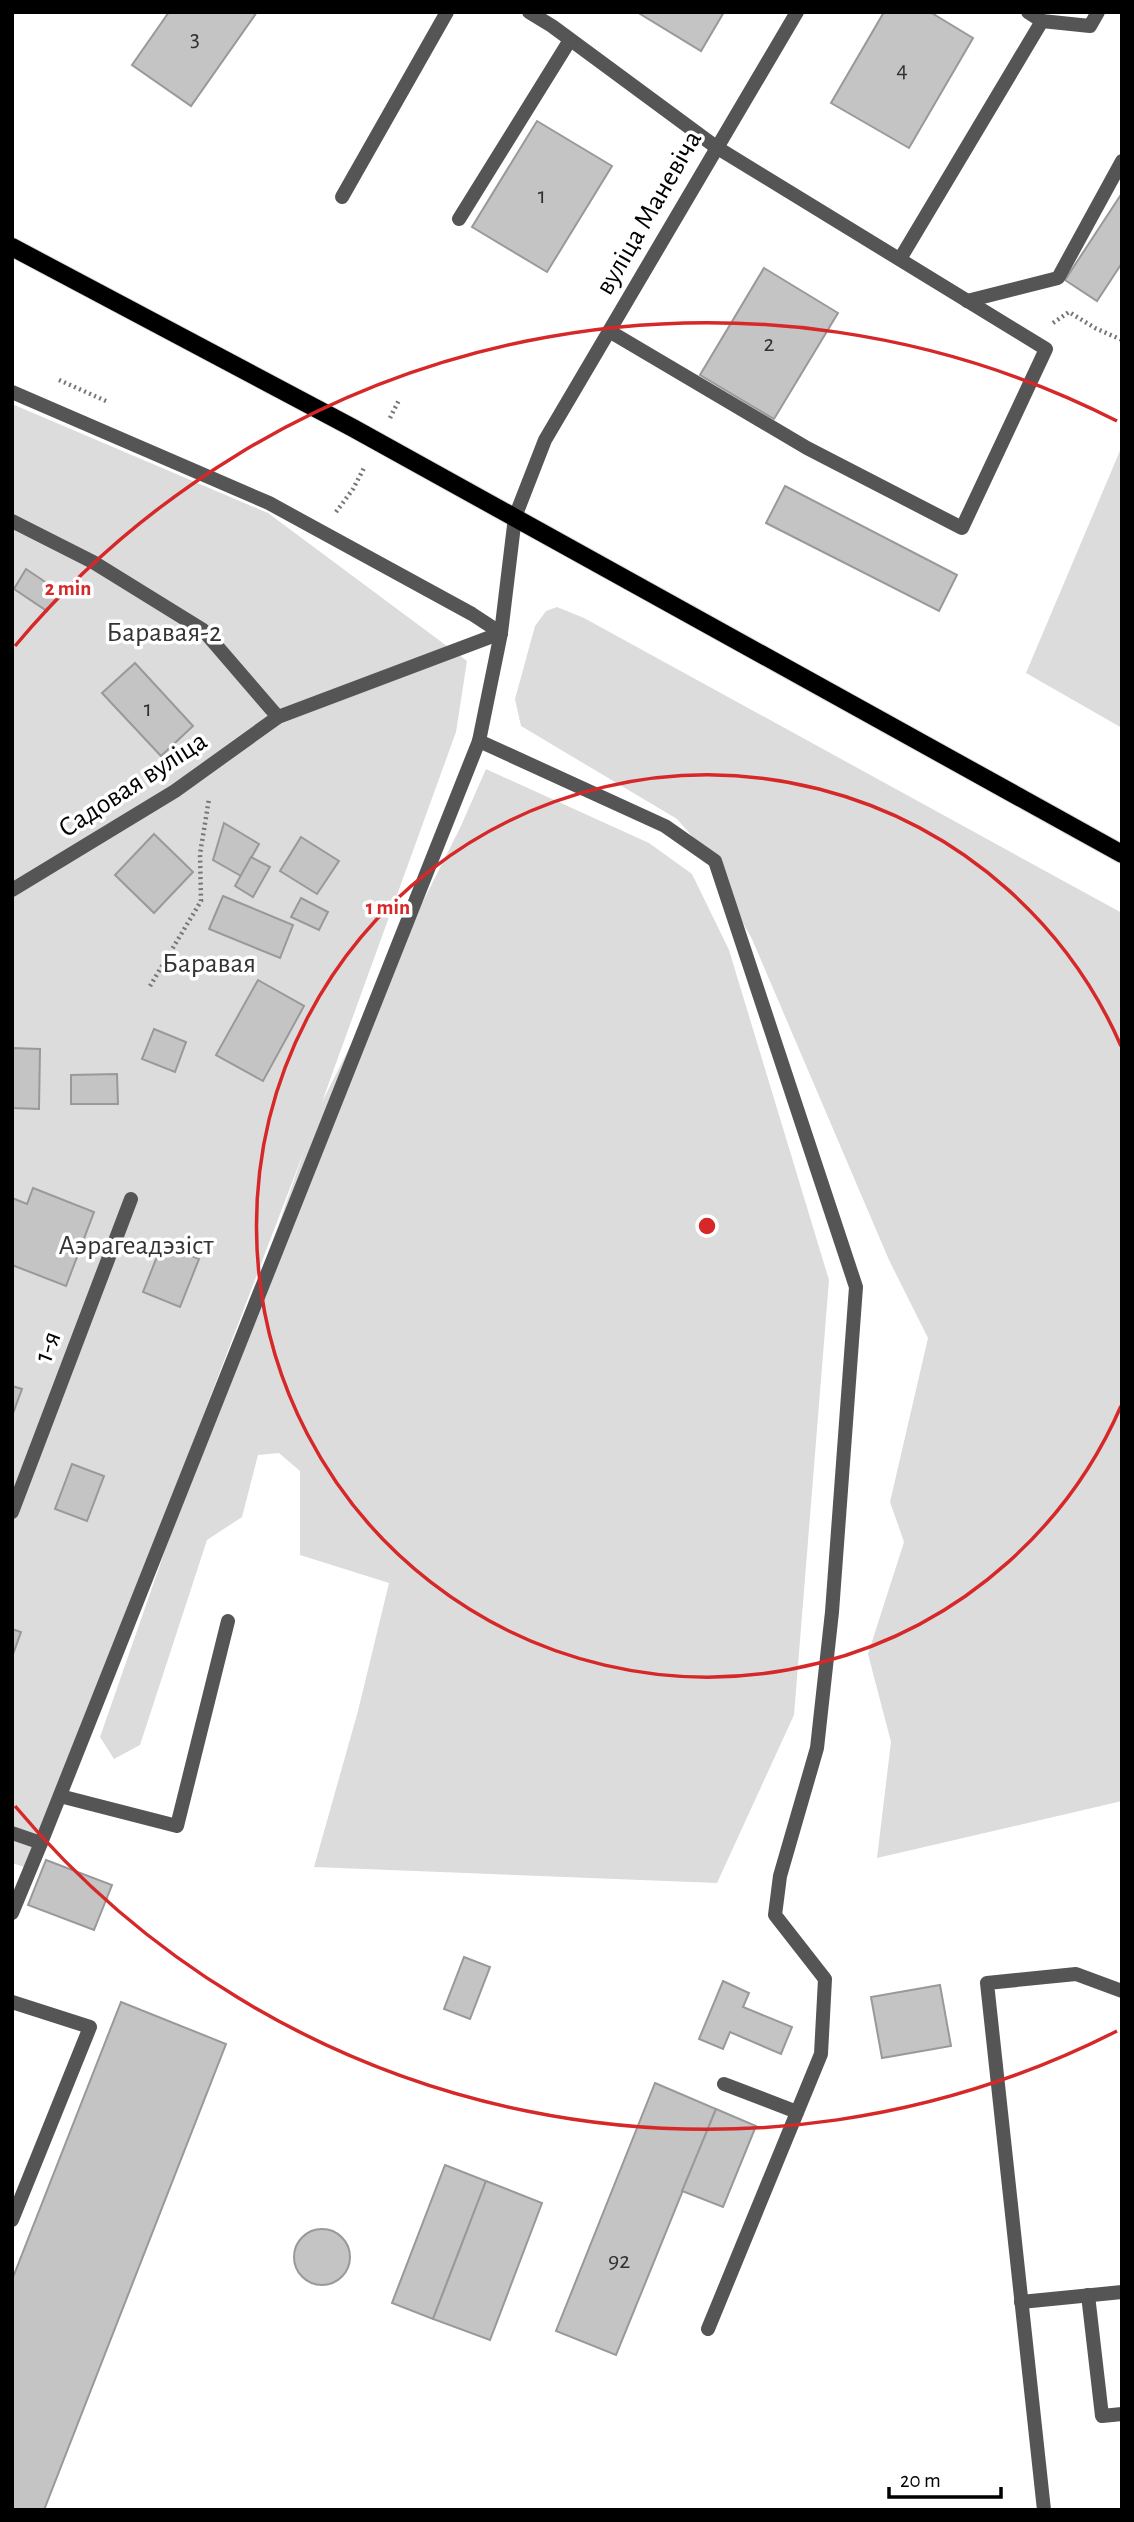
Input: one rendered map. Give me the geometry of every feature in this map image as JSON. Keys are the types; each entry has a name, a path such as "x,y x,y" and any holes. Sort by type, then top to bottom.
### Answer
{"main road":[{"path":"12,247 515,517 1122,854"}],"street":[{"path":"342,197 447,12"},
{"path":"529,12 716,146 1046,349 961,528 807,448 609,331"},
{"path":"552,26 559,12"},
{"name":"вуліца Маневіча","path":"14,1904 60,1796 479,741 501,632 515,517 545,440 797,12"},
{"path":"1028,12 1042,22 1090,26 1098,12"},
{"path":"900,259 1042,22"},
{"path":"459,219 570,40"},
{"path":"967,301 1058,278 1122,161"},
{"path":"12,392 269,503 501,632"},
{"path":"12,521 93,562 203,630 278,717"},
{"name":"Садовая вуліца","path":"12,890 175,791 278,717 501,632"},
{"path":"479,741 665,826 715,861 856,1287 831,1612 817,1748 780,1876 775,1915 825,1979 821,2054 708,2329"},
{"name":"1-я","path":"12,1513 131,1199"},
{"path":"60,1796 177,1826 228,1621"},
{"path":"12,1833 41,1843"},
{"path":"1044,2510 987,1983 1076,1974 1122,1991"},
{"path":"12,2002 90,2027 12,2220"},
{"path":"724,2084 797,2112"},
{"path":"1021,2302 1122,2292"},
{"path":"1088,2295 1102,2416 1122,2414"}],"path":[{"path":"1029,339 1069,312 1122,340"},
{"path":"58,380 116,406"},
{"path":"334,514 353,489 399,400"},
{"path":"150,986 201,901 200,854 214,763"}],"green space":[{"path":"12,404 268,513 467,661 456,732 322,1102 460,828 486,769 649,843 692,874 729,950 829,1280 794,1715 717,1883 314,1867 358,1711 389,1583 300,1555 300,1471 279,1453 258,1455 242,1517 207,1540 140,1745 114,1759 100,1737 306,1146 30,1869 12,1863"},
{"path":"1122,446 1122,728 1026,673"},
{"path":"557,607 584,618 1122,913 1122,1801 877,1858 891,1742 868,1654 904,1542 890,1502 928,1338 889,1260 752,939 698,843 677,819 521,726 515,699 535,626 546,611"}],"building":[{"path":"169,12 257,12 191,106 132,65"},
{"path":"637,12 724,12 701,51"},
{"path":"884,12 930,12 973,38 909,148 831,103"},
{"path":"537,121 612,166 547,272 472,227"},
{"path":"1122,193 1122,263 1097,301 1065,280"},
{"path":"764,268 838,313 774,419 700,375"},
{"path":"785,486 957,575 939,611 766,523"},
{"path":"26,569 60,592 47,611 14,589"},
{"path":"135,663 193,726 161,756 102,693"},
{"path":"224,823 259,844 241,876 213,860"},
{"path":"154,834 193,872 154,913 115,875"},
{"path":"301,837 339,861 317,894 280,871"},
{"path":"251,857 270,867 253,897 235,886"},
{"path":"223,896 293,925 280,958 209,929"},
{"path":"301,898 328,912 319,930 291,917"},
{"path":"258,980 304,1006 263,1081 216,1055"},
{"path":"154,1029 186,1042 175,1072 142,1059"},
{"path":"12,1048 40,1049 39,1109 12,1108"},
{"path":"117,1074 118,1104 71,1104 71,1075"},
{"path":"33,1188 94,1212 66,1286 12,1265 12,1198 27,1204"},
{"path":"162,1244 199,1259 180,1307 143,1292"},
{"path":"12,1386 22,1389 12,1416"},
{"path":"72,1464 104,1476 87,1521 55,1509"},
{"path":"12,1629 21,1632 12,1657"},
{"path":"46,1860 112,1885 94,1930 28,1905"},
{"path":"464,1957 490,1967 470,2019 444,2009"},
{"path":"723,1981 749,1993 743,2007 792,2027 781,2054 730,2032 723,2049 699,2039"},
{"path":"940,1985 951,2046 882,2058 871,1997"},
{"path":"121,2002 226,2044 44,2510 12,2510 12,2280"},
{"path":"655,2083 716,2109 616,2355 556,2331"},
{"path":"716,2109 756,2126 723,2207 682,2191"},
{"path":"445,2165 486,2181 433,2319 392,2303"},
{"path":"486,2181 542,2203 490,2340 433,2319"},
{"path":"322,2229 342,2237 350,2257 342,2277 322,2285 302,2277 294,2257 302,2237"}],"park label":[{"name":"Баравая-2","path":"164,633"},
{"name":"Баравая","path":"209,964"},
{"name":"Аэрагеадэзіст","path":"136,1246"}]}
